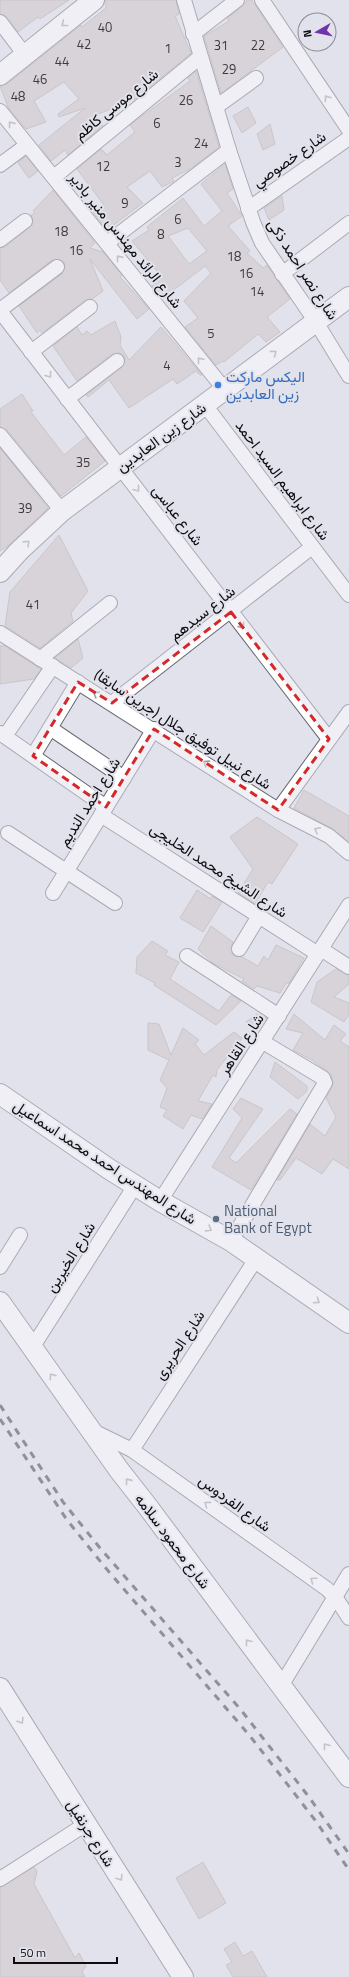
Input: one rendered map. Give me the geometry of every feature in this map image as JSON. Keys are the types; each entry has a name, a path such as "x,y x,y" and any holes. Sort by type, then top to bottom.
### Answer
{"street":[{"path":"0,75 94,0"},
{"name":"شارع نصر احمد ذكى","path":"184,0 229,150 248,209 262,243 316,322 349,376"},
{"path":"193,34 237,0"},
{"path":"262,0 349,130"},
{"path":"0,22 25,55"},
{"name":"شارع موسى كاظم","path":"54,178 200,57"},
{"path":"216,107 256,78"},
{"name":"شارع الرائد مهندس منير بادير","path":"0,111 225,390"},
{"name":"شارع خصوصي","path":"248,209 349,138"},
{"path":"0,166 27,145"},
{"path":"107,244 229,150"},
{"path":"0,240 25,221"},
{"path":"282,274 349,223"},
{"path":"0,310 57,267"},
{"name":"شارع زين العابدين","path":"0,572 19,550 62,511 349,297"},
{"path":"31,352 90,307"},
{"name":"شارع عباسى","path":"0,310 329,739"},
{"path":"67,399 117,360"},
{"name":"شارع ابراهيم السيد احمد","path":"205,405 349,595"},
{"path":"0,435 62,511"},
{"name":"شارع سيدهم","path":"112,703 231,612 312,547"},
{"path":"40,659 110,603"},
{"name":"شارع نبيل توفيق جلال (جرين سابقا)","path":"0,634 112,703 278,810 329,836 349,853"},
{"path":"2,735 53,666"},
{"path":"33,756 78,682"},
{"path":"278,810 349,712"},
{"path":"50,728 124,778"},
{"name":"شارع احمد النديم","path":"53,893 154,730"},
{"name":"شارع الشيخ محمد الخليجى","path":"2,735 33,756 103,811 259,916 320,952 349,967"},
{"path":"8,833 115,903"},
{"name":"شارع القاهر","path":"160,1201 349,905"},
{"path":"239,949 259,916"},
{"path":"187,956 279,1016"},
{"path":"231,1242 325,1083 323,1078 262,1042"},
{"name":"شارع المهندس احمد محمد اسماعيل","path":"0,1094 109,1169 136,1184 160,1201 231,1242 349,1323"},
{"name":"شارع الخيرين","path":"32,1348 136,1184"},
{"path":"0,1267 20,1235"},
{"name":"شارع الحريرى","path":"132,1450 256,1259"},
{"name":"شارع محمود سلامه","path":"0,1302 90,1429 281,1686 346,1768"},
{"name":"شارع الفردوس","path":"90,1429 132,1450 327,1590 342,1591 349,1618"},
{"path":"281,1686 342,1591 349,1574"},
{"name":"شارع جرنفيل","path":"0,1688 183,1977"},
{"path":"0,1879 86,1824"}],"highlighted area":[{"path":"231,612 329,739 278,810 154,729 106,807 33,756 78,682 112,703"}],"building":[{"path":"0,0 69,0 40,19 38,17 18,32 7,17 0,14"},
{"path":"105,0 176,0 179,14 175,16 191,53 135,99 96,115 103,126 68,155 65,150 51,161 39,145 85,108 59,117 58,114 79,99 64,82 34,101 46,122 26,129 9,109 0,86 7,84 81,25 82,27 106,8"},
{"path":"247,0 252,0 283,47 221,93 204,36 229,21 227,18 242,7"},
{"path":"196,71 219,147 190,169 172,178 174,181 162,187 150,171 127,187 143,203 107,230 93,212 104,205 77,169 101,149 107,155 135,132 130,125 190,81 188,78"},
{"path":"248,107 256,123 242,133 233,116"},
{"path":"270,124 275,144 263,150 257,134"},
{"path":"26,156 38,171 29,178 18,163"},
{"path":"225,164 233,189 227,193 242,216 228,226 250,251 247,253 263,268 267,265 290,299 267,317 280,332 266,342 258,334 224,362 223,361 216,365 185,327 198,318 184,301 211,273 205,266 162,299 152,286 162,277 132,241 149,230 147,227 183,198 204,226 222,211 201,184","holes":["188,228 207,251 189,264 168,236"]},
{"path":"53,190 95,243 90,248 103,252 122,275 120,277 149,309 137,319 90,259 103,291 92,299 85,300 42,333 40,330 37,333 19,306 62,274 65,266 64,262 56,259 52,260 9,293 0,280 0,248 5,247 33,224 31,215 35,213 33,211"},
{"path":"282,196 284,210 269,220 264,208"},
{"path":"115,321 121,337 120,345 129,360 161,327 202,375 196,371 177,384 173,379 129,408 109,380 88,397 86,395 122,367 125,360 124,356 120,353 112,354 77,381 53,346 77,327 82,335 87,331 91,335"},
{"path":"22,394 33,411 31,412 64,455 86,437 105,461 61,496 7,430 0,427 0,409"},
{"path":"0,448 48,508 8,546 0,551"},
{"path":"59,535 88,591 71,613 73,621 40,648 5,626 10,592"},
{"path":"78,639 83,658 71,668 55,658"},
{"path":"0,645 2,647 3,645 41,669 34,679 0,684"},
{"path":"304,790 349,816 349,842 333,829 294,808"},
{"path":"257,817 298,844 272,884 268,882 255,904 238,893 253,869 230,837"},
{"path":"197,890 211,899 212,896 222,902 203,932 180,918"},
{"path":"211,926 233,942 229,950 234,956 242,957 258,966 264,956 268,960 276,945 304,958 289,983 286,983 280,993 257,986 254,989 242,981 244,979 213,963 198,949"},
{"path":"152,941 168,951 165,955 179,962 170,979 219,1011 231,995 241,1001 216,1025 154,985 155,983 136,973 137,957"},
{"path":"336,969 349,975 349,984 334,997 349,1003 349,1015 344,1022 311,1002 317,982"},
{"path":"257,1014 267,1018 258,1030 246,1022"},
{"path":"294,1014 325,1040 334,1025 346,1034 340,1041 349,1047 349,1169 333,1159 322,1174 296,1158 280,1180 277,1180 310,1124 325,1136 336,1117 326,1098 333,1084 331,1074 312,1060 293,1050 303,1033 286,1029"},
{"path":"148,1023 159,1024 171,1055 183,1028 199,1040 195,1044 204,1055 234,1032 242,1038 217,1070 216,1077 213,1075 198,1101 212,1104 202,1119 191,1115 183,1129 163,1116 167,1110 160,1107 167,1088 160,1080 169,1060 148,1050"},
{"path":"275,1062 307,1086 307,1091 298,1099 270,1077"},
{"path":"241,1098 263,1109 229,1158 236,1163 290,1109 297,1114 251,1190 212,1167 242,1118 233,1109"},
{"path":"203,1862 226,1903 199,1919 176,1878"},
{"path":"34,1867 37,1871 34,1884 75,1958 79,1953 86,1966 82,1972 85,1977 0,1977 0,1887"},
{"path":"235,1942 243,1956 252,1951 267,1977 233,1977 226,1965 232,1962 224,1949"}],"railway":[{"path":"0,1405 63,1502 100,1548 241,1710 309,1797 349,1854"},
{"path":"0,1419 67,1520 104,1566 250,1736 315,1820 349,1870"}],"place":[{"name":"اليكس ماركت زين العابدين","path":"218,385"},
{"name":"National Bank of Egypt","path":"216,1219"}]}
